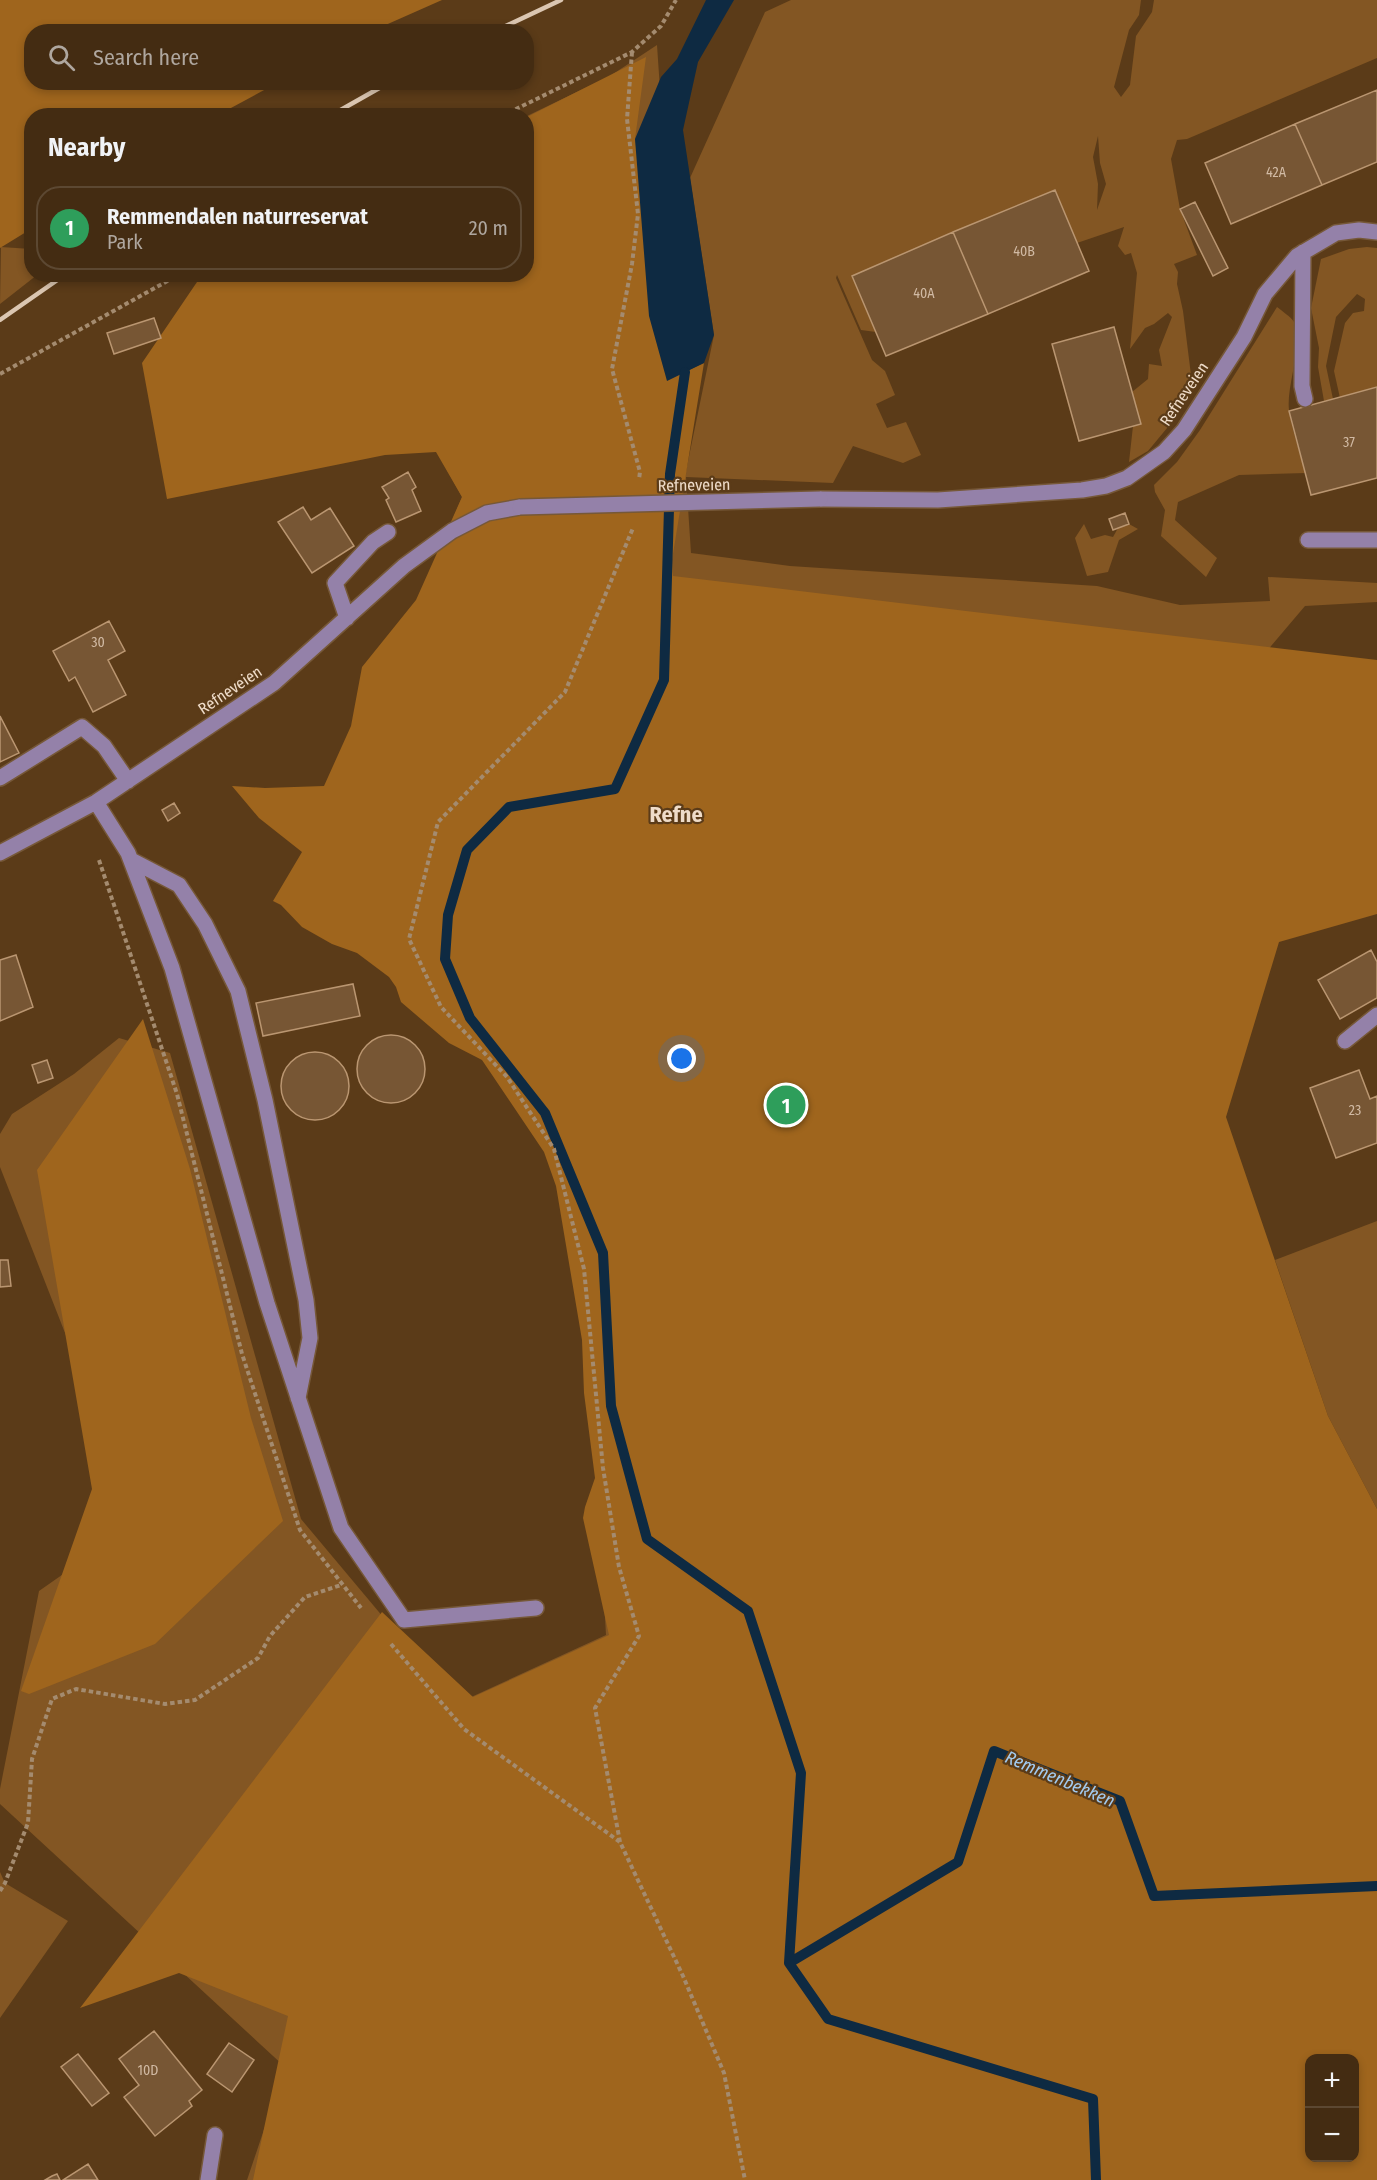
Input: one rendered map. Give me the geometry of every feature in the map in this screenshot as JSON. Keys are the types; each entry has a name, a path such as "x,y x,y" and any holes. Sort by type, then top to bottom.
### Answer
{"street":[{"name":"Refneveien","path":"0,853 96,802 274,683 404,566 452,531 487,513 520,507 820,499 938,500 1082,490 1106,486 1127,478 1164,452 1184,430 1244,337 1265,294 1297,256 1336,233 1359,230 1377,232"},
{"path":"1303,252 1302,386 1305,399"},
{"path":"347,618 335,584 373,542 387,532"},
{"path":"1308,540 1377,540"},
{"path":"0,778 82,727 104,746 128,781"},
{"path":"96,802 130,860 172,968 264,1292 341,1528 404,1620 536,1608"},
{"path":"130,860 179,885 205,924 238,991 265,1100 306,1300 310,1338 298,1400"},
{"path":"1346,1041 1377,1015"},
{"path":"208,2180 215,2135"}],"path":[{"path":"518,108 632,52 661,26 676,0"},
{"path":"632,52 627,119 638,214 633,264 612,369 640,472 639,483"},
{"path":"0,374 166,282"},
{"path":"634,527 565,692 438,822 409,939 441,1007 507,1077 554,1149 584,1269 603,1468 620,1567 639,1636 596,1708 621,1842 683,1976 724,2073 745,2180"},
{"path":"116,835 98,859 177,1094 242,1354 300,1530 364,1611"},
{"path":"0,1891 28,1823 32,1759 52,1700 76,1689 165,1704 195,1700 258,1658 270,1636 305,1597 342,1585"},
{"path":"386,1638 464,1729 621,1842"}],"shaded area":[{"path":"0,0 442,0 388,24 24,24 24,90 264,90 231,108 24,108 24,233 0,248"},
{"path":"791,0 1141,0 1139,15 1129,30 1114,87 1121,97 1130,85 1136,36 1152,12 1154,0 1377,0 1377,58 1187,139 1177,140 1171,159 1180,209 1197,255 1174,264 1178,272 1177,284 1183,311 1191,375 1200,382 1177,411 1177,416 1148,451 1129,462 1133,426 1141,424 1132,392 1148,379 1149,364 1162,366 1159,350 1172,317 1168,313 1145,328 1130,349 1137,273 1131,253 1125,255 1118,246 1124,227 1077,243 1055,190 852,276 876,332 861,330 837,275 836,278 872,360 885,371 895,395 876,404 887,428 906,422 921,455 903,463 853,446 833,483 686,477 691,553 790,566 1097,586 1180,605 1270,601 1268,577 1377,583 1377,602 1305,606 981,988 1283,1409 1377,2180 247,2180 285,2067 0,1804 0,1789 39,1591 99,1549 85,1384 0,1167 0,1134 12,1114 74,1074 119,1038 170,1053 301,1519 456,1704 606,1635 586,1283 541,1095 350,764 462,497 437,452 522,282 534,282 534,113 610,76 657,45 686,471 714,335 690,178 765,12","holes":["1098,136 1100,163 1106,184 1097,210 1098,184 1093,157"]},
{"path":"646,57 635,139 667,380 704,363 672,560 673,576 1377,660 1377,914 1279,942 1226,1117 1328,1416 1377,1509 1377,2180 253,2180 288,2016 179,1973 80,2008 382,1612 473,1697 609,1635 583,1518 595,1478 584,1393 582,1340 556,1186 544,1152 482,1060 449,1043 401,1002 396,987 389,977 357,953 332,944 302,927 281,905 273,901 302,852 259,818 232,786 265,788 324,786 351,726 362,667 416,600 462,497 436,452 385,455 167,499 142,363 197,282 534,282 534,113"},
{"path":"1,247 24,249 24,282 28,282 0,304"},
{"path":"1377,248 1377,387 1340,398 1334,371 1345,323 1353,313 1364,311 1365,299 1357,294 1336,317 1326,366 1333,399 1324,401 1318,367 1319,348 1311,308 1321,259 1349,249"},
{"path":"1277,307 1293,320 1297,331 1289,410 1306,473 1239,475 1178,502 1175,520 1217,558 1206,577 1161,536 1165,510 1155,492 1154,485 1177,462 1200,430"},
{"path":"1084,524 1091,539 1105,535 1113,537 1118,528 1129,524 1138,529 1119,540 1108,572 1087,576 1075,538"},
{"path":"143,1019 190,1169 251,1418 283,1521 155,1644 29,1694 21,1691 92,1489 37,1170"},
{"path":"1377,1221 1377,1509 1328,1416 1275,1260"},
{"path":"0,1872 5,1883 68,1921 0,2018"}],"water":[{"path":"706,0 734,0 698,62 683,130 714,335 704,363 667,381 649,316 635,139 661,77 677,59"}],"building":[{"path":"1377,90 1377,162 1322,185 1295,124"},
{"path":"1295,124 1322,185 1231,224 1205,163"},
{"path":"1055,190 1089,271 988,314 953,232"},
{"path":"1195,202 1228,268 1213,276 1180,209"},
{"path":"953,232 988,314 886,356 852,276"},
{"path":"154,318 161,338 114,354 107,333"},
{"path":"1114,327 1141,424 1079,441 1052,344"},
{"path":"1377,387 1377,478 1311,495 1289,411"},
{"path":"408,472 416,487 412,490 421,511 396,522 386,500 389,498 382,487"},
{"path":"303,507 311,520 330,508 354,546 312,573 278,522"},
{"path":"1125,513 1129,524 1113,530 1109,519"},
{"path":"109,621 125,651 108,660 126,695 93,712 75,677 69,681 53,651"},
{"path":"0,716 19,753 0,762"},
{"path":"174,803 180,813 168,821 162,810"},
{"path":"1371,950 1377,962 1377,998 1340,1019 1318,980"},
{"path":"16,955 33,1007 0,1021 0,960"},
{"path":"353,984 360,1016 263,1036 256,1003"},
{"path":"384,1035 398,1035 410,1040 420,1050 425,1069 420,1088 410,1098 398,1103 384,1103 372,1098 362,1088 357,1076 357,1062 362,1050 372,1040"},
{"path":"308,1052 322,1052 334,1057 344,1067 349,1086 344,1105 334,1115 322,1120 308,1120 296,1115 286,1105 281,1093 281,1079 286,1067 296,1057"},
{"path":"47,1060 53,1078 38,1083 32,1065"},
{"path":"1359,1070 1370,1099 1377,1096 1377,1143 1336,1158 1310,1088"},
{"path":"0,1260 8,1260 11,1286 0,1287"},
{"path":"154,2031 202,2090 189,2101 192,2106 155,2136 124,2097 139,2085 119,2059"},
{"path":"229,2043 254,2060 232,2092 207,2074"},
{"path":"78,2054 109,2093 92,2106 61,2067"},
{"path":"88,2164 98,2180 63,2180"},
{"path":"57,2174 60,2180 45,2180 52,2176"}],"waterway":[{"path":"685,372 670,474 664,680 615,789 509,807 467,850 448,915 445,959 470,1018 545,1113 603,1253 611,1406 647,1539 748,1611 801,1773 789,1963 828,2019 1093,2099 1096,2180"},
{"name":"Remmenbekken","path":"789,1963 958,1862 994,1751 1120,1801 1154,1896 1377,1886"}],"railway":[{"path":"510,24 561,0"},
{"path":"344,108 376,90"},
{"path":"0,320 55,282"}],"place":[{"name":"Remmendalen naturreservat","path":"786,1105"}],"district":[{"name":"Refne","path":"676,814"}]}
